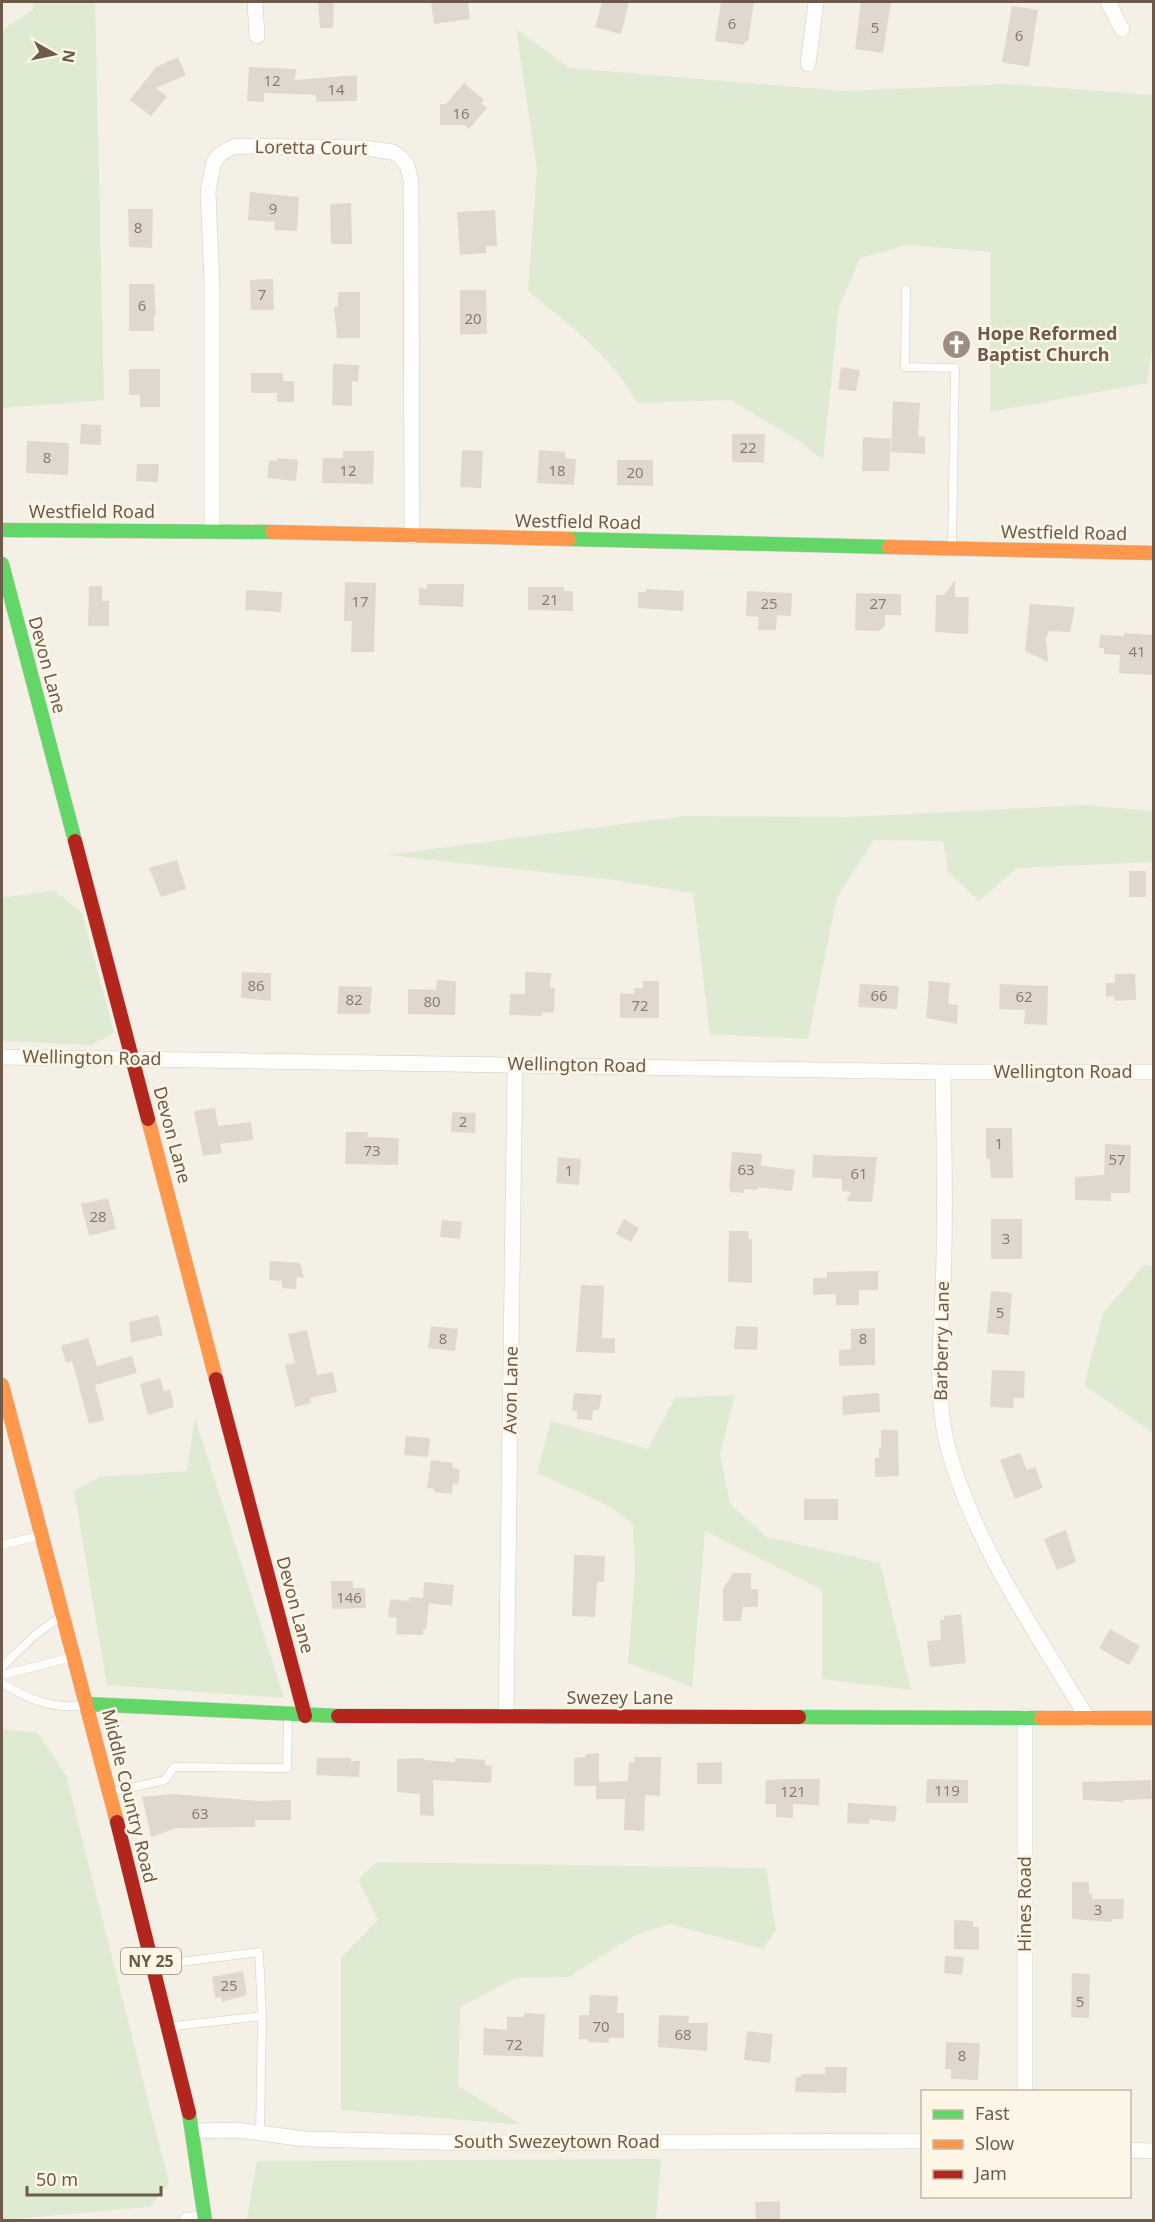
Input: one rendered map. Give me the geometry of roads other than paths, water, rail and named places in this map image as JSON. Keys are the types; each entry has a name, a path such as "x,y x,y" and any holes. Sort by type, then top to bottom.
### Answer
{"street":[{"path":"255,2 256,36"},
{"path":"808,64 816,2"},
{"path":"1108,2 1122,29"},
{"name":"Loretta Court","path":"212,531 212,283 208,190 214,162 219,154 236,146 323,147 393,152 407,165 411,181 412,536"},
{"name":"Westfield Road","path":"2,530 212,531 1154,553"},
{"name":"Devon Lane","path":"2,564 305,1716"},
{"name":"Wellington Road","path":"2,1057 943,1072 1154,1072"},
{"name":"Avon Lane","path":"506,1716 515,1064"},
{"name":"Barberry Lane","path":"943,1072 943,1280 940,1393 947,1444 961,1487 996,1561 1088,1719"},
{"name":"Middle Country Road","path":"2,1385 75,1656 170,2027 193,2131 205,2220"},
{"name":"Swezey Lane","path":"87,1704 305,1716 1154,1718"},
{"name":"Hines Road","path":"1025,1717 1025,2090"},
{"name":"South Swezeytown Road","path":"193,2131 237,2130 305,2139 473,2143 921,2141"},
{"path":"1131,2150 1154,2151"},
{"path":"187,2220 205,2220"}],"lane":[{"path":"906,289 905,367 955,368 952,549"},
{"path":"2,1545 43,1535"},
{"path":"2,1667 35,1635 64,1614"},
{"path":"2,1675 75,1656"},
{"path":"2,1683 38,1703 53,1706 87,1704"},
{"path":"110,1792 165,1780 174,1767 287,1768 288,1715"},
{"path":"153,1966 259,1952 262,2016 260,2134"},
{"path":"170,2027 262,2016"}],"place":[{"name":"Hope Reformed Baptist Church","path":"956,344"}]}
